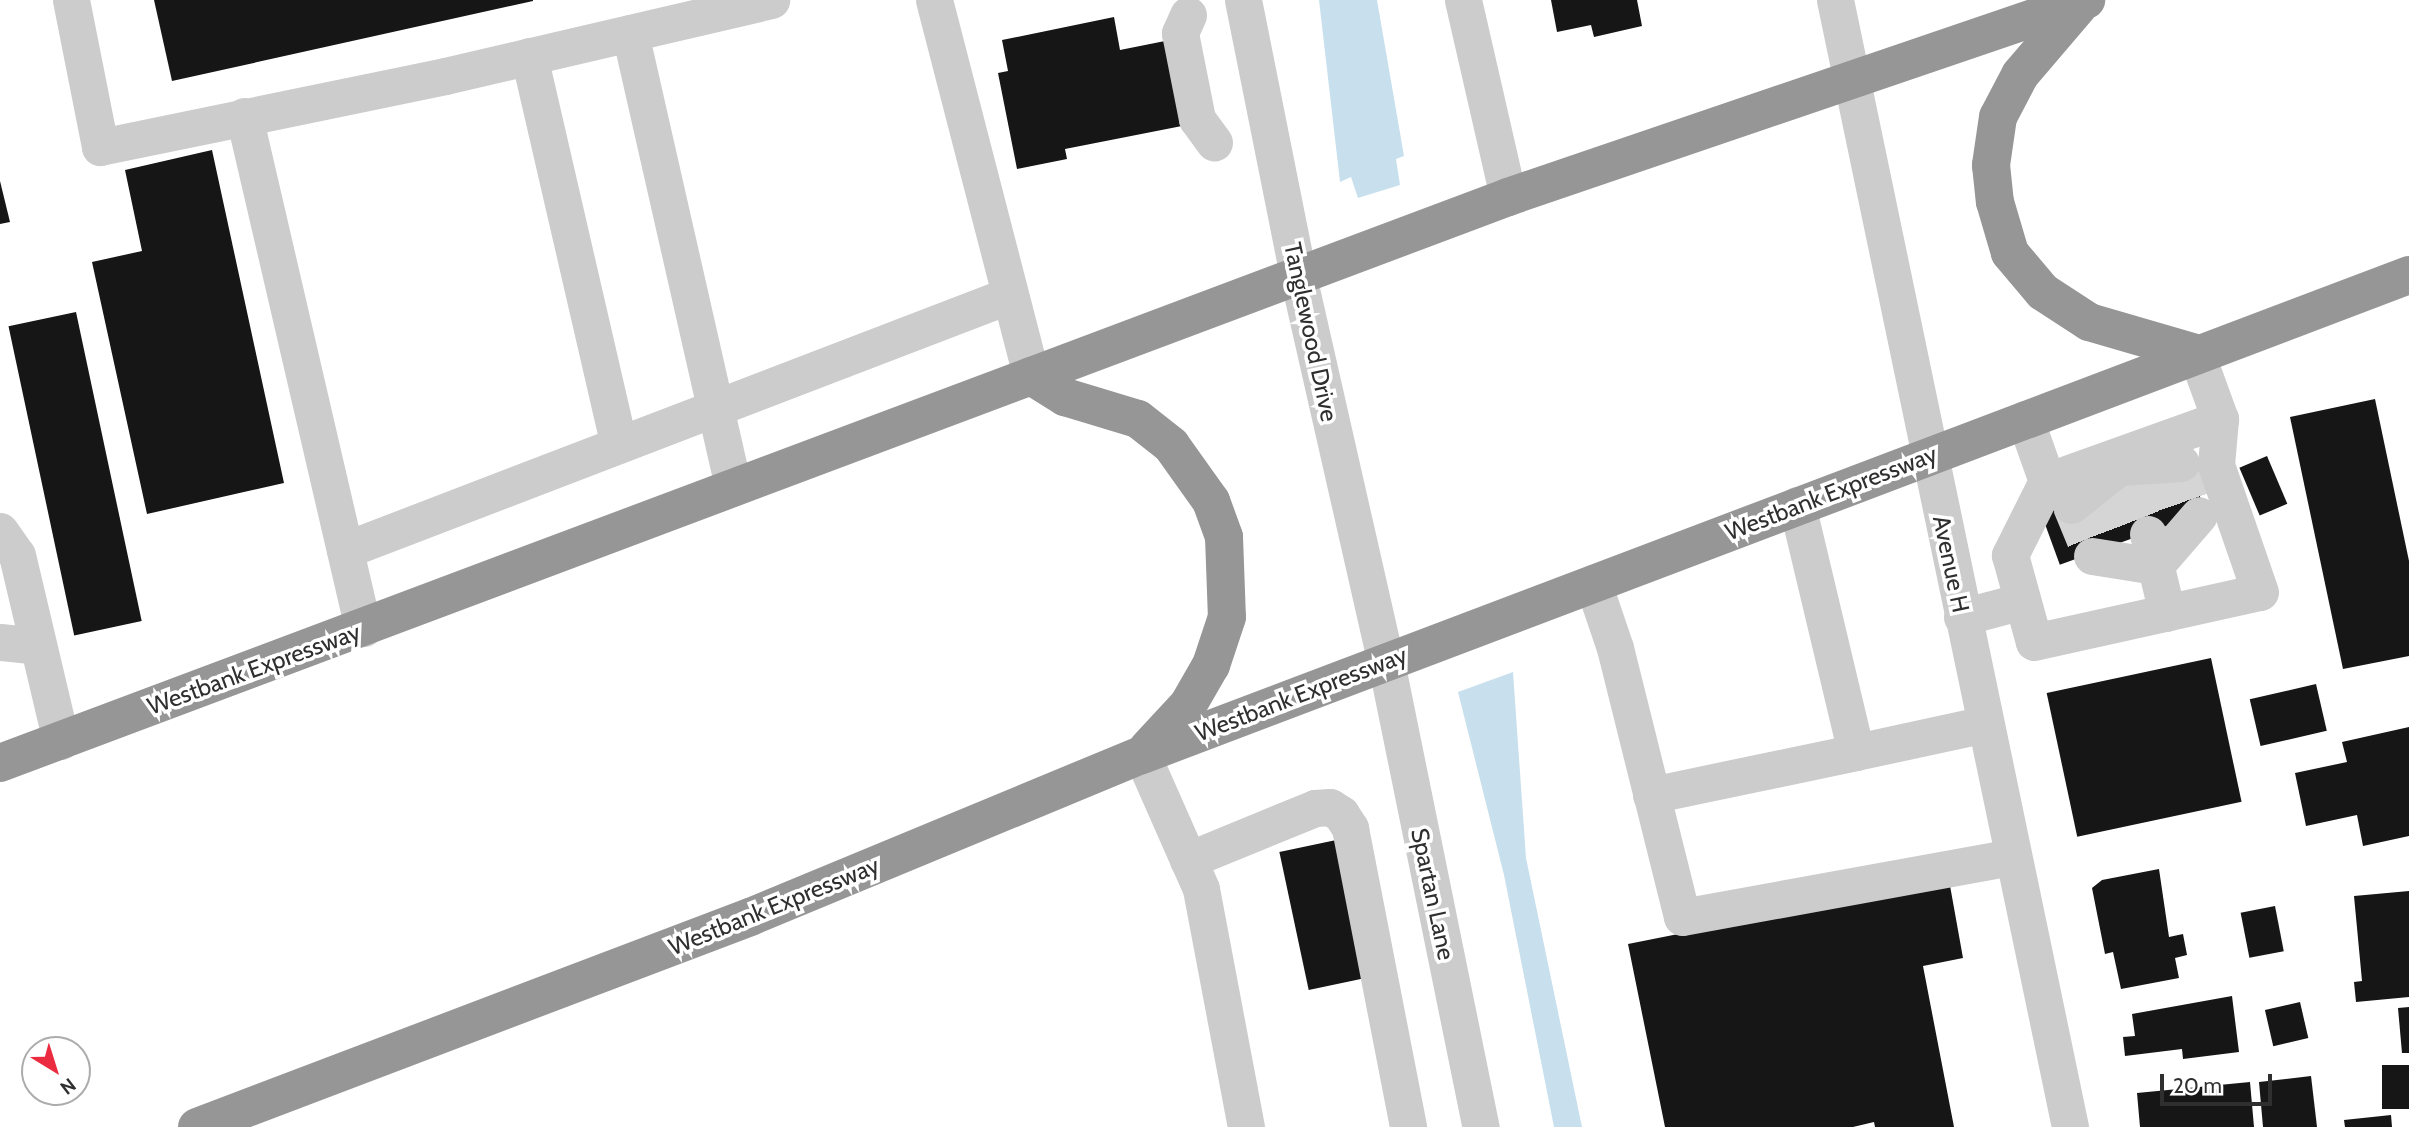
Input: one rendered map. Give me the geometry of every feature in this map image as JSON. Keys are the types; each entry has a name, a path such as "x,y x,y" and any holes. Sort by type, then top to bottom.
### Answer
{"highway":[{"name":"Westbank Expressway","path":"0,763 1508,197 1852,77 2085,0"},
{"path":"2085,0 2047,39 1998,117 1993,177 2010,253 2043,292 2089,322 2196,353"},
{"name":"Westbank Expressway","path":"197,1127 750,917 1142,755 2196,353 2409,275"},
{"path":"1031,376 1065,397 1138,419 1171,444 1211,501 1224,537 1227,617 1211,664 1188,705 1142,755"}],"street":[{"path":"71,0 100,148 529,56 771,0"},
{"path":"934,0 1031,376"},
{"name":"Tanglewood Drive","path":"1242,0 1297,276 1386,662"},
{"path":"1463,0 1508,197"},
{"name":"Avenue H","path":"1835,0 2070,1127"},
{"path":"1188,15 1180,33 1197,119 1214,142"},
{"path":"629,33 733,487"},
{"path":"529,56 618,445"},
{"path":"244,116 363,628"},
{"path":"345,550 1010,295"},
{"path":"2196,353 2220,419 2216,465 2260,593 2034,642 2010,555 2114,478 2220,419"},
{"path":"2025,419 2114,478"},
{"path":"1797,505 1856,752"},
{"path":"0,531 18,555 61,741"},
{"path":"2147,540 2167,613"},
{"path":"1593,583 1615,648 1682,917 2013,857"},
{"path":"1962,617 2022,601"},
{"path":"0,642 37,646"},
{"name":"Spartan Lane","path":"1386,662 1481,1127"},
{"path":"1651,795 1985,724"},
{"path":"1142,755 1201,889 1246,1127"},
{"path":"1188,860 1315,808 1330,807 1341,814 1350,828 1408,1127"}],"water":[{"path":"1319,0 1377,0 1404,156 1396,159 1400,185 1358,198 1351,177 1340,182"},
{"path":"1513,672 1526,858 1582,1127 1554,1127 1504,875 1458,692"}],"building":[{"path":"154,0 533,0 533,1 172,81"},
{"path":"1551,0 1637,0 1642,26 1594,37 1591,25 1557,32"},
{"path":"1114,17 1120,50 1170,40 1187,125 1065,149 1067,159 1017,169 998,73 1008,71 1002,40"},
{"path":"212,150 284,483 147,514 92,262 142,251 125,170"},
{"path":"0,181 10,222 0,224"},
{"path":"76,312 142,621 74,635 9,326"},
{"path":"2375,399 2409,561 2409,656 2343,669 2290,417"},
{"path":"2267,456 2287,504 2260,516 2239,468"},
{"path":"2187,461 2205,512 2060,565 2041,514"},
{"path":"2211,658 2242,802 2077,837 2047,693"},
{"path":"2316,684 2327,731 2261,746 2250,699"},
{"path":"2409,727 2409,836 2363,846 2357,815 2306,826 2295,773 2347,762 2342,742"},
{"path":"1341,839 1370,977 1309,990 1279,852"},
{"path":"2159,869 2169,937 2183,934 2187,955 2175,958 2179,978 2121,989 2113,952 2105,954 2092,888 2102,880"},
{"path":"1949,880 1963,958 1923,966 1954,1127 1875,1127 1874,1122 1853,1127 1665,1127 1628,944"},
{"path":"2409,891 2409,997 2356,1002 2354,982 2362,981 2354,896"},
{"path":"2275,906 2284,951 2249,958 2241,913"},
{"path":"2232,996 2239,1052 2183,1059 2182,1049 2125,1056 2123,1037 2135,1036 2132,1014"},
{"path":"2300,1002 2308,1038 2273,1046 2265,1010"},
{"path":"2409,1007 2409,1053 2402,1053 2398,1008"},
{"path":"2382,1065 2409,1065 2409,1109 2382,1109"},
{"path":"2311,1076 2317,1127 2263,1127 2259,1082"},
{"path":"2250,1082 2254,1127 2140,1127 2137,1093"},
{"path":"2391,1115 2392,1127 2345,1127 2344,1120"}],"tunnel":[{"path":"2181,463 2199,515"},
{"path":"2156,472 2174,524"},
{"path":"2128,483 2148,534"},
{"path":"2097,495 2116,546"},
{"path":"2071,505 2092,556"}]}
